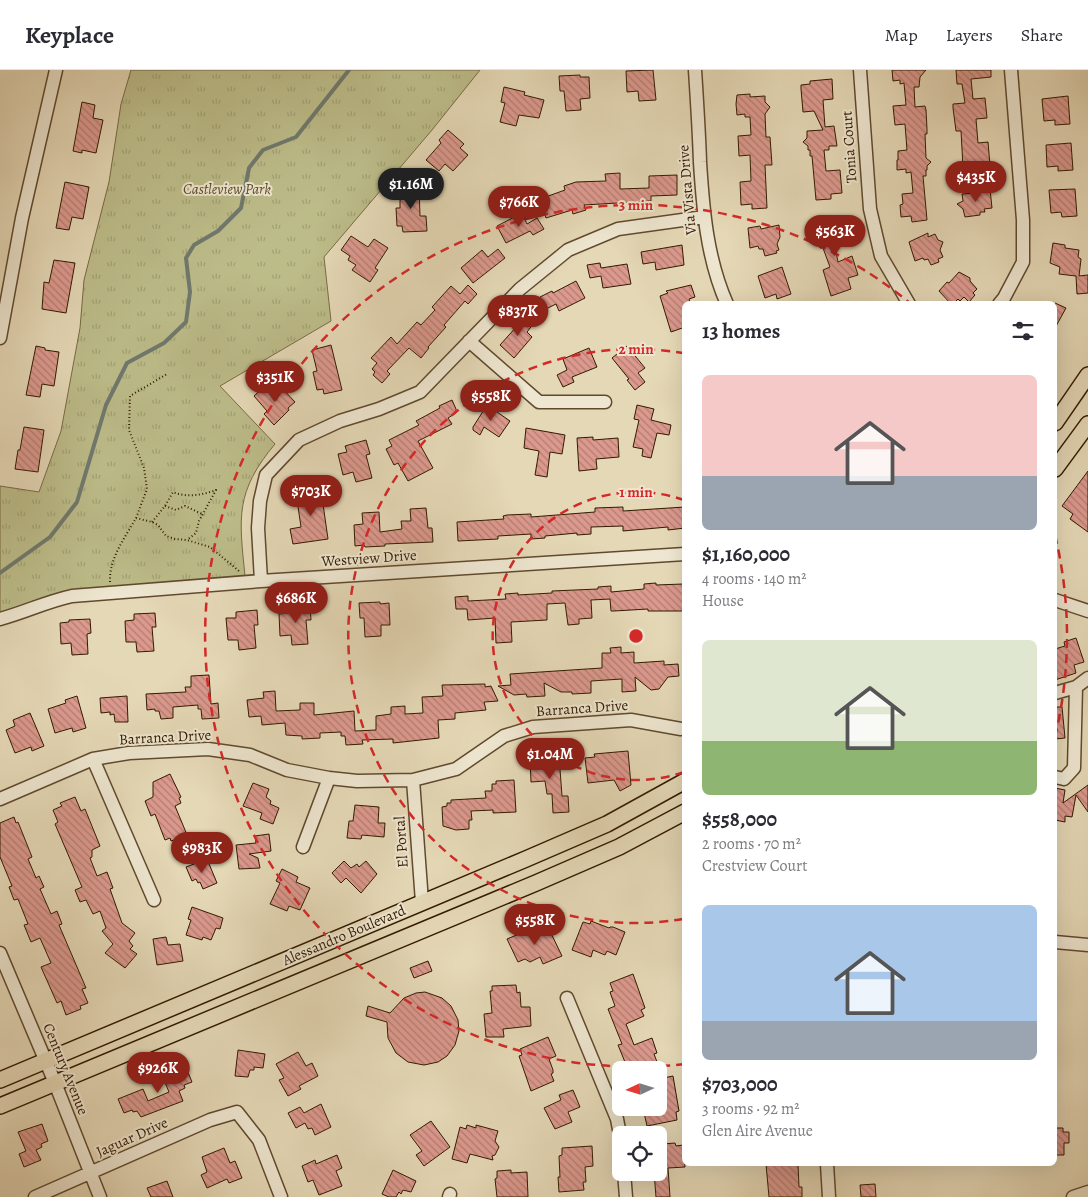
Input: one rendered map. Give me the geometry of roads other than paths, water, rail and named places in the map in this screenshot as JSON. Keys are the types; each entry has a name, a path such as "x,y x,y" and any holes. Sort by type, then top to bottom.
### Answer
{"main road":[{"path":"1057,420 1088,375"},
{"path":"1057,466 1088,424"},
{"name":"Alessandro Boulevard","path":"0,1080 606,824 682,783"},
{"name":"Alessandro Boulevard","path":"0,1106 552,876 619,847 682,814"}],"street":[{"path":"0,338 1,321 22,218 56,70"},
{"name":"Via Vista Drive","path":"695,70 704,216 711,255 726,301"},
{"name":"Tonia Court","path":"860,70 870,209 881,256 907,301"},
{"path":"1002,301 1023,262 1023,220 1011,70"},
{"path":"261,582 258,528 260,501 266,475 299,440 340,421 379,409 420,392 520,289 568,250 618,229 704,216"},
{"path":"469,341 539,402 605,402"},
{"name":"Westview Drive","path":"0,619 51,600 72,596 682,554"},
{"path":"1057,601 1088,611"},
{"path":"1057,692 1076,687 1088,678"},
{"path":"1057,777 1064,779 1074,768 1076,687"},
{"name":"Barranca Drive","path":"0,798 93,759 129,753 208,749 250,755 287,770 329,778 356,781 413,780 456,769 504,736 533,727 631,720 681,729"},
{"path":"93,759 154,900"},
{"path":"303,847 329,778"},
{"name":"El Portal","path":"413,780 422,902"},
{"path":"1057,942 1088,946"},
{"name":"Century Avenue","path":"0,953 3,971 46,1062 100,1197"},
{"path":"567,998 618,1126"},
{"name":"Jaguar Drive","path":"35,1197 210,1120 237,1112 258,1140 280,1197"},
{"path":"827,1166 829,1197"},
{"path":"625,1181 626,1197"},
{"path":"1073,1197 1088,1192"}],"waterway":[{"path":"0,573 50,537 77,502 106,405 127,363 164,343 186,322 190,292 186,258 194,245 218,231 241,208 249,168 263,150 296,137 349,70"}],"park label":[{"name":"Castleview Park","path":"227,189"}]}
